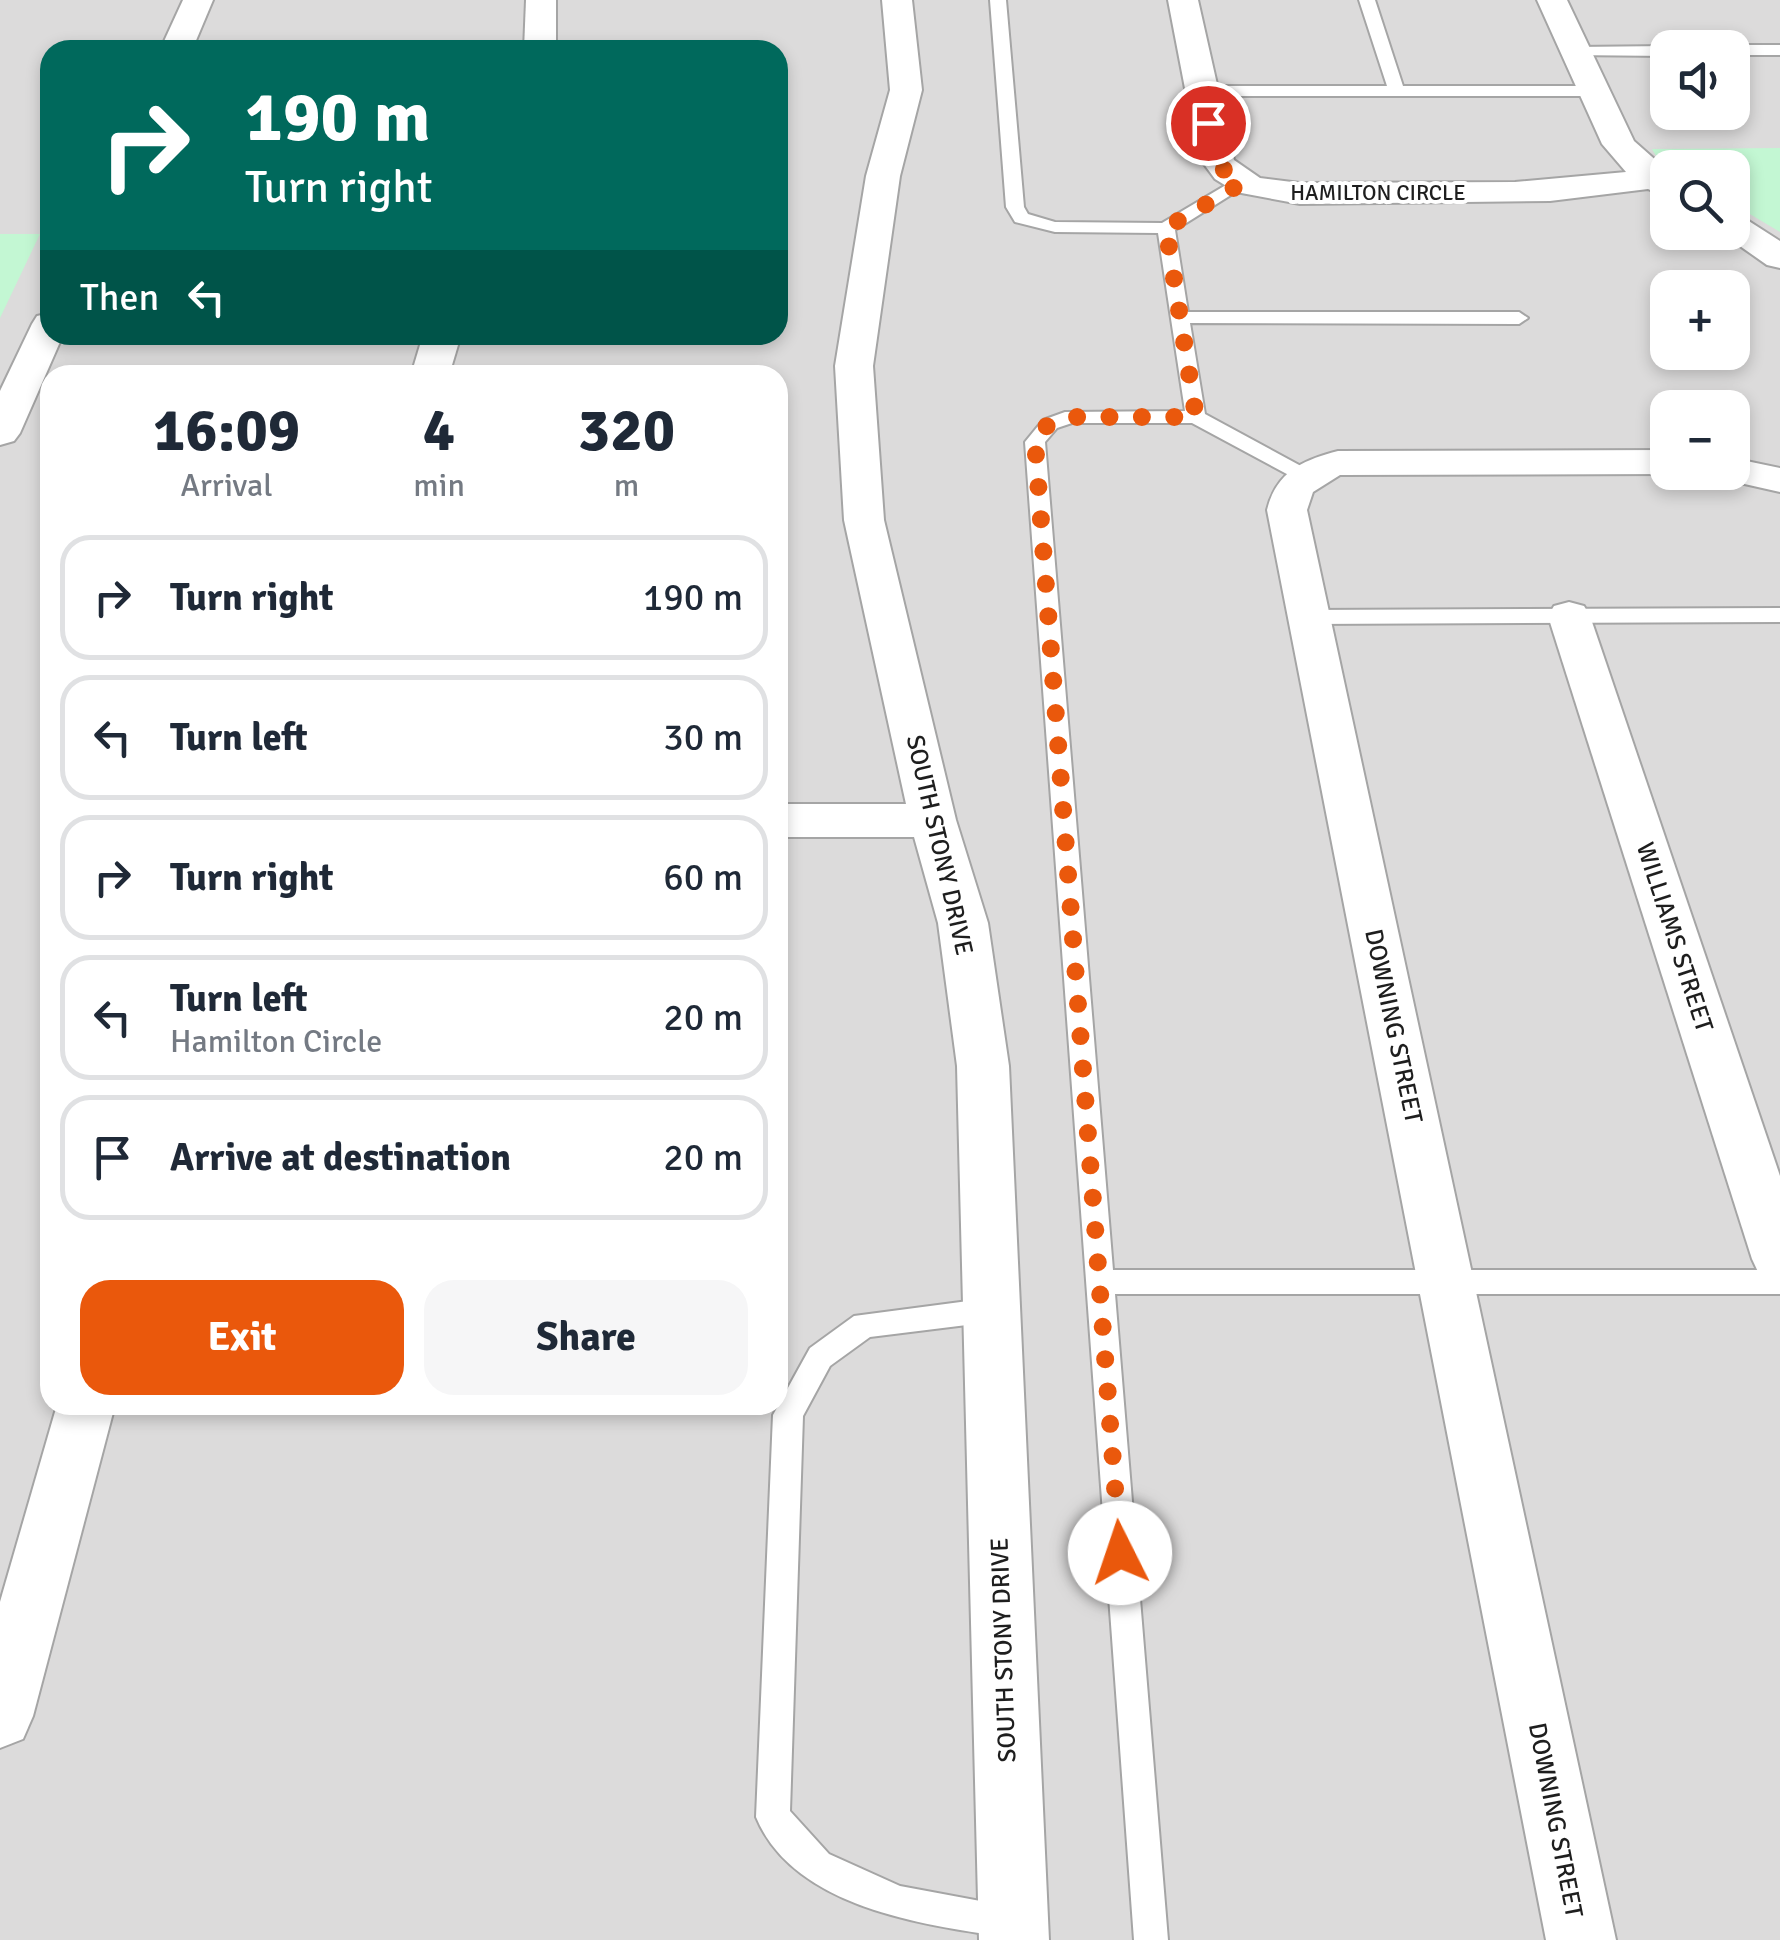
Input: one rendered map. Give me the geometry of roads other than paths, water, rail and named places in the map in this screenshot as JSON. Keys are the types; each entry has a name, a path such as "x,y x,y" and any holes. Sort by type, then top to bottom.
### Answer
{"street":[{"path":"180,40 198,0"},
{"path":"540,40 541,0"},
{"name":"SOUTH STONY DRIVE","path":"897,0 906,90 883,176 854,366 864,520 932,820 963,923 983,1066 1014,1931"},
{"path":"1183,0 1219,166 1242,183"},
{"path":"1552,0 1619,144 1650,173"},
{"name":"HAMILTON CIRCLE","path":"1242,183 1298,192 1534,192 1650,184"},
{"path":"1750,237 1780,257"},
{"path":"3,422 40,345"},
{"path":"1305,476 1322,466 1358,462 1650,462"},
{"path":"1750,474 1780,480"},
{"name":"DOWNING STREET","path":"1305,476 1289,496 1287,510 1580,1940"},
{"name":"WILLIAMS STREET","path":"1569,616 1780,1258"},
{"path":"788,821 932,820"},
{"path":"0,1716 83,1415"}],"lane":[{"path":"998,0 1015,207 1021,218 1055,228 1166,228 1242,183"},
{"path":"1367,0 1397,92"},
{"path":"1750,50 1780,50"},
{"path":"1575,52 1650,51"},
{"path":"1201,91 1593,91"},
{"path":"1166,228 1196,417"},
{"path":"1182,317 1519,318"},
{"path":"1151,1940 1035,442 1041,429 1053,420 1072,417 1196,417 1305,476"},
{"path":"1308,617 1780,615"},
{"path":"1099,1282 1780,1282"},
{"path":"991,1310 864,1325 820,1357 788,1416 773,1817 817,1866 899,1904 1014,1931"}]}
